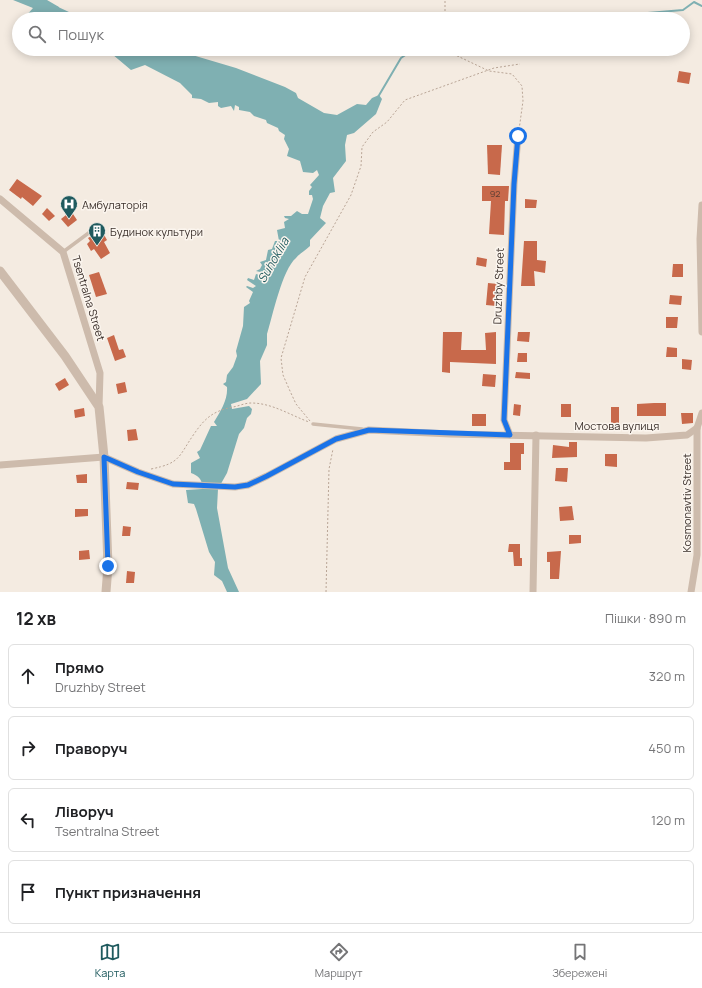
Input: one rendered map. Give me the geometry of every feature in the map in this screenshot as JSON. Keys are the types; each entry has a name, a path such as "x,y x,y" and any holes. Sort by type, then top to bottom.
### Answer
{"street":[{"name":"Druzhby Street","path":"510,435 504,420 514,184 518,136"},
{"name":"Tsentralna Street","path":"0,199 63,252 100,373 99,407 104,457 108,566 106,592"},
{"path":"702,205 700,240 702,332"},
{"name":"Tsentralna Street","path":"0,271 65,356 99,407"},
{"name":"Kosmonavtiv Street","path":"691,592 697,556 697,428 702,413"},
{"name":"Мостова вулиця","path":"104,457 138,472 173,484 235,487 248,485 336,439 369,430 646,438 687,435 697,428"},
{"path":"533,592 536,435"},
{"path":"0,465 104,457"}],"lane":[{"path":"63,252 94,229"},
{"path":"313,424 369,430"}],"path":[{"path":"445,0 445,12"},
{"path":"457,56 487,70 512,74 522,86 523,101 518,136"},
{"path":"313,424 296,404 283,375 281,358 305,277 351,195 361,166 362,147 372,132 387,122 405,100 437,87 487,70 520,64"},
{"path":"138,472 170,465 178,460 203,421 219,410 250,403 273,407 313,424"},
{"path":"326,592 329,469 336,439"}],"water":[{"path":"13,0 47,0 59,7 60,12 29,12 33,8"},
{"path":"114,56 196,56 236,68 285,87 296,93 298,98 324,113 337,115 357,104 366,105 372,98 379,95 382,99 376,114 354,133 347,135 345,145 346,161 333,178 335,192 330,193 323,206 320,218 326,223 310,240 310,246 298,256 286,272 278,293 267,334 267,345 260,361 261,384 247,399 231,404 232,409 249,406 252,409 244,428 239,434 227,473 218,489 217,508 228,568 239,592 227,592 222,581 214,575 215,562 209,552 196,509 194,504 188,503 186,490 202,489 200,479 191,473 191,463 200,458 197,452 200,450 211,426 217,426 214,422 225,400 227,387 223,384 226,382 227,375 233,367 237,356 236,351 243,326 244,307 250,303 249,301 253,292 246,287 253,288 256,286 247,280 248,278 254,280 256,274 259,275 260,272 256,271 260,269 262,265 260,262 266,260 268,250 272,249 275,241 279,241 277,230 285,228 284,222 289,219 285,218 284,216 291,216 297,211 302,214 308,214 313,199 312,195 309,195 309,191 312,187 310,185 319,175 317,170 313,173 303,172 300,161 287,156 289,149 284,139 285,135 279,131 278,128 267,123 266,120 254,116 250,112 239,110 239,107 235,105 234,111 231,106 221,108 218,106 218,102 209,103 201,99 192,98 192,95 180,83 145,65 131,70"}],"building":[{"path":"679,71 691,73 689,84 677,82"},
{"path":"487,145 502,145 500,175 488,174"},
{"path":"17,179 42,196 33,206 22,197 21,199 9,190"},
{"path":"482,186 509,186 508,201 505,201 504,235 489,234 491,201 482,201"},
{"path":"525,199 537,200 536,208 525,208"},
{"path":"47,208 55,216 49,221 42,214"},
{"name":"Амбулаторія","path":"71,211 77,220 68,227 61,219"},
{"name":"Будинок культури","path":"98,232 100,235 103,233 107,240 104,242 110,253 101,259 94,249 91,251 87,244 90,241 88,238"},
{"path":"524,241 537,241 537,260 546,261 545,273 534,271 535,286 521,286"},
{"path":"477,257 487,259 486,267 476,265"},
{"path":"673,264 683,264 683,277 672,277"},
{"path":"99,272 107,294 96,297 89,275"},
{"path":"488,283 498,284 496,306 486,305"},
{"path":"670,295 682,296 681,305 669,304"},
{"path":"666,317 678,317 677,328 666,328"},
{"path":"443,332 462,332 461,350 486,350 485,333 496,332 496,364 450,362 450,373 442,372"},
{"path":"518,332 530,332 529,342 517,341"},
{"path":"114,335 119,350 123,349 126,357 115,361 107,338"},
{"path":"667,347 677,348 677,357 666,357"},
{"path":"518,353 527,353 527,362 517,362"},
{"path":"682,359 692,360 691,370 682,369"},
{"path":"516,372 530,373 530,379 515,378"},
{"path":"483,374 496,375 495,387 482,386"},
{"path":"65,378 69,385 59,391 55,384"},
{"path":"125,382 127,392 118,394 116,384"},
{"path":"666,403 666,416 637,416 637,404"},
{"path":"514,404 521,405 520,416 513,415"},
{"path":"561,404 571,404 571,417 561,417"},
{"path":"611,407 619,407 619,423 611,423"},
{"path":"84,408 85,416 75,418 74,410"},
{"path":"681,413 693,413 693,423 682,424"},
{"path":"472,414 486,414 486,426 472,426"},
{"path":"136,429 138,440 128,441 127,430"},
{"path":"569,442 577,442 577,457 552,458 553,445 569,447"},
{"path":"510,443 524,443 524,454 521,454 521,470 504,470 504,462 510,462"},
{"path":"605,454 617,454 617,467 605,466"},
{"path":"556,468 568,468 567,482 555,481"},
{"path":"87,474 87,483 77,483 76,475"},
{"path":"127,482 139,483 138,490 126,489"},
{"path":"572,506 574,520 560,521 559,507"},
{"path":"75,509 88,509 88,516 75,517"},
{"path":"123,526 131,527 130,536 122,536"},
{"path":"569,535 581,535 581,543 569,544"},
{"path":"509,544 520,544 520,558 522,558 522,566 514,566 513,552 508,552"},
{"path":"89,550 90,559 79,560 79,551"},
{"path":"561,551 559,579 550,579 550,562 547,562 547,552"},
{"path":"127,571 135,572 134,583 126,583"}],"waterway":[{"name":"Suhokliia","path":"30,0 56,12"},
{"path":"659,12 683,10 694,2 702,6"},
{"path":"378,97 401,58 404,56"}],"place":[{"name":"Амбулаторія","path":"69,219"},
{"name":"Будинок культури","path":"97,246"}],"route":[{"path":"108,566 104,457 138,472 173,484 235,487 248,485 267,476 328,442 346,435 369,430 510,435 504,420 514,184 518,136"}]}
